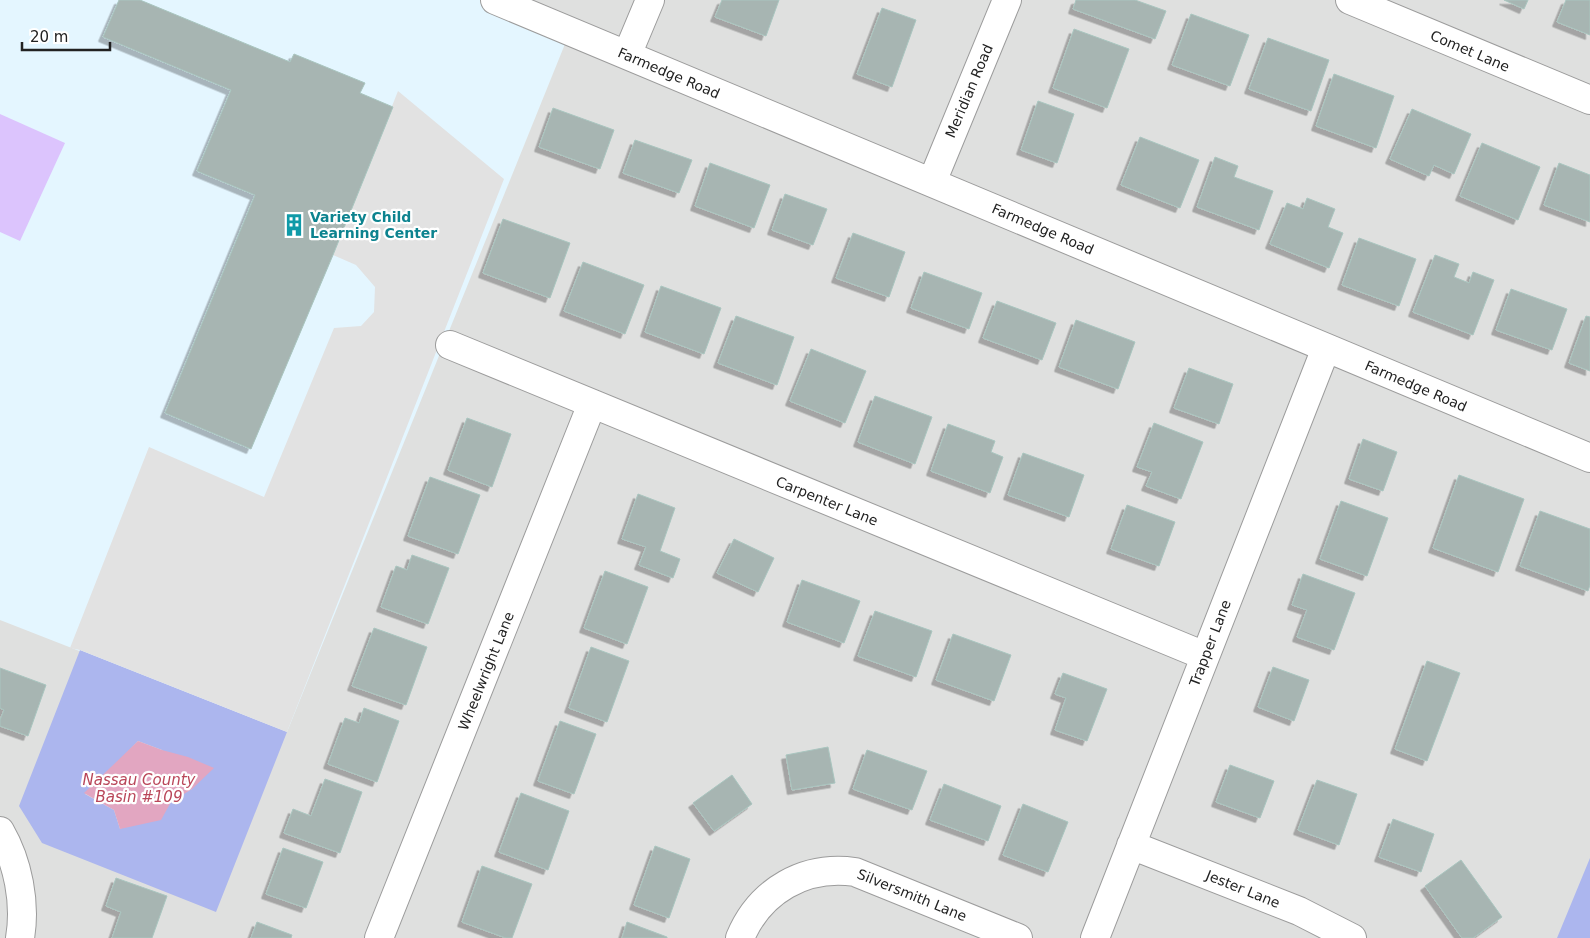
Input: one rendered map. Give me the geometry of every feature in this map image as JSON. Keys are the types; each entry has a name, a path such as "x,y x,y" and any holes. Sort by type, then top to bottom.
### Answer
{"street":[{"name":"Farmedge Road","path":"495,0 1590,458"},
{"path":"627,55 650,0"},
{"name":"Meridian Road","path":"932,182 1007,0"},
{"name":"Comet Lane","path":"1350,0 1590,100"},
{"name":"Carpenter Lane","path":"450,345 1205,656"},
{"name":"Trapper Lane","path":"1095,938 1326,348"},
{"name":"Wheelwright Lane","path":"379,938 592,404"},
{"path":"0,831 5,839 18,879 23,920 20,938"},
{"name":"Jester Lane","path":"1132,845 1299,911 1352,938"},
{"name":"Silversmith Lane","path":"740,938 755,911 776,890 798,877 838,870 855,872 1018,938"}],"shaded area":[{"path":"0,0 486,0 569,34 287,732 0,620"},
{"path":"486,0 1590,0 1590,938 0,938 0,617"},
{"path":"398,91 504,179 287,732 80,650 70,648 149,447 264,497 334,328 361,326 374,312 375,287 356,265 333,255"},
{"path":"0,114 65,143 20,241 0,232"},
{"name":"Nassau County Basin #109","path":"80,650 287,732 216,912 42,843 19,806","holes":["138,741 162,750 192,789 120,829 114,810 85,794"]},
{"path":"1590,858 1590,938 1557,938"}],"water":[{"name":"Nassau County Basin #109","path":"138,741 188,757 214,768 192,789 171,802 161,820 120,829 114,810 84,793"}],"building":[{"name":"Variety Child Learning Center","path":"119,0 140,0 290,62 294,54 365,83 360,93 393,107 251,449 165,413 255,195 197,171 231,90 103,37"},
{"path":"722,0 779,0 766,36 715,17"},
{"path":"1076,0 1135,0 1166,11 1155,39 1073,9"},
{"path":"1504,0 1528,0 1524,9"},
{"path":"1566,0 1590,0 1590,35 1557,22"},
{"path":"882,8 916,20 892,87 857,74"},
{"path":"1191,14 1249,35 1230,86 1172,65"},
{"path":"1074,29 1129,49 1107,108 1053,88"},
{"path":"1268,38 1329,60 1311,111 1249,89"},
{"path":"1334,74 1394,96 1376,148 1316,126"},
{"path":"1038,101 1074,114 1057,163 1021,150"},
{"path":"553,108 614,130 600,169 539,147"},
{"path":"1412,109 1471,134 1454,174 1434,165 1429,176 1390,159"},
{"path":"1140,137 1199,160 1180,208 1121,185"},
{"path":"635,140 692,160 679,193 623,173"},
{"path":"1482,143 1540,167 1518,220 1460,196"},
{"path":"1215,157 1238,166 1234,177 1273,191 1259,230 1197,207"},
{"path":"710,163 770,185 754,228 695,206"},
{"path":"1559,163 1590,175 1590,222 1544,205"},
{"path":"785,194 827,209 813,245 772,230"},
{"path":"1307,198 1335,209 1328,227 1343,233 1329,268 1270,244 1287,203 1303,209"},
{"path":"503,219 570,243 550,298 483,273"},
{"path":"853,233 905,252 889,297 836,278"},
{"path":"1359,238 1416,259 1399,306 1342,285"},
{"path":"1435,255 1459,264 1454,277 1469,283 1473,272 1494,280 1473,335 1413,312"},
{"path":"583,262 644,285 625,334 564,311"},
{"path":"924,272 982,293 969,329 911,308"},
{"path":"661,286 721,308 704,354 645,332"},
{"path":"1511,289 1567,309 1552,350 1496,330"},
{"path":"997,301 1056,323 1042,360 983,338"},
{"path":"736,316 794,337 777,385 718,363"},
{"path":"1586,316 1590,317 1590,371 1569,363"},
{"path":"1076,320 1135,342 1118,389 1059,367"},
{"path":"811,349 866,371 845,423 790,401"},
{"path":"1189,368 1233,384 1219,424 1174,408"},
{"path":"875,396 932,417 915,464 858,442"},
{"path":"467,418 511,434 492,487 448,470"},
{"path":"1154,423 1203,442 1181,499 1146,486 1152,472 1137,467"},
{"path":"948,424 995,441 991,452 1003,457 990,493 931,471"},
{"path":"1363,439 1397,452 1383,491 1349,479"},
{"path":"1023,453 1084,475 1069,517 1008,495"},
{"path":"1459,475 1524,499 1498,572 1433,548"},
{"path":"430,477 480,495 458,554 408,536"},
{"path":"638,494 675,508 660,551 680,559 673,578 639,565 646,547 622,539"},
{"path":"1341,501 1388,518 1367,576 1320,559"},
{"path":"1127,505 1175,522 1159,566 1111,549"},
{"path":"1540,511 1590,529 1590,585 1588,591 1520,566"},
{"path":"734,539 774,558 758,592 717,573"},
{"path":"412,555 449,568 428,624 381,607 396,566 407,570"},
{"path":"605,571 648,587 627,644 584,628"},
{"path":"1303,574 1355,593 1334,650 1297,637 1307,610 1292,605"},
{"path":"802,580 860,601 844,643 787,622"},
{"path":"875,611 932,631 916,677 858,656"},
{"path":"374,628 427,647 406,705 352,686"},
{"path":"953,634 1011,655 994,701 936,680"},
{"path":"591,647 629,661 607,722 569,708"},
{"path":"1427,661 1460,673 1427,761 1395,749"},
{"path":"1273,667 1309,680 1294,721 1258,707"},
{"path":"0,668 46,685 28,736 0,726 4,710 0,708"},
{"path":"1063,673 1107,689 1087,741 1055,730 1066,698 1055,694"},
{"path":"364,708 399,721 377,782 328,764 345,718 359,723"},
{"path":"560,721 596,734 574,794 538,781"},
{"path":"828,747 835,783 792,790 786,755"},
{"path":"867,750 927,771 912,810 853,789"},
{"path":"1230,765 1274,781 1260,818 1216,802"},
{"path":"732,775 752,804 714,831 693,803"},
{"path":"325,779 362,792 340,853 284,833 293,809 311,816"},
{"path":"1317,780 1357,794 1339,845 1298,830"},
{"path":"944,784 1001,806 988,841 930,820"},
{"path":"521,793 569,811 548,870 499,852"},
{"path":"1023,804 1068,822 1048,872 1003,855"},
{"path":"1393,819 1434,834 1421,872 1379,857"},
{"path":"655,846 690,859 669,918 634,905"},
{"path":"283,848 323,862 306,908 266,894"},
{"path":"1461,860 1502,917 1473,938 1462,938 1425,886"},
{"path":"482,866 532,884 512,938 506,938 462,922"},
{"path":"116,878 167,896 152,938 112,938 121,912 106,906"},
{"path":"257,922 292,935 291,938 251,938"},
{"path":"627,922 667,937 667,938 622,938"}],"place":[{"name":"Variety Child Learning Center","path":"294,225"}]}
